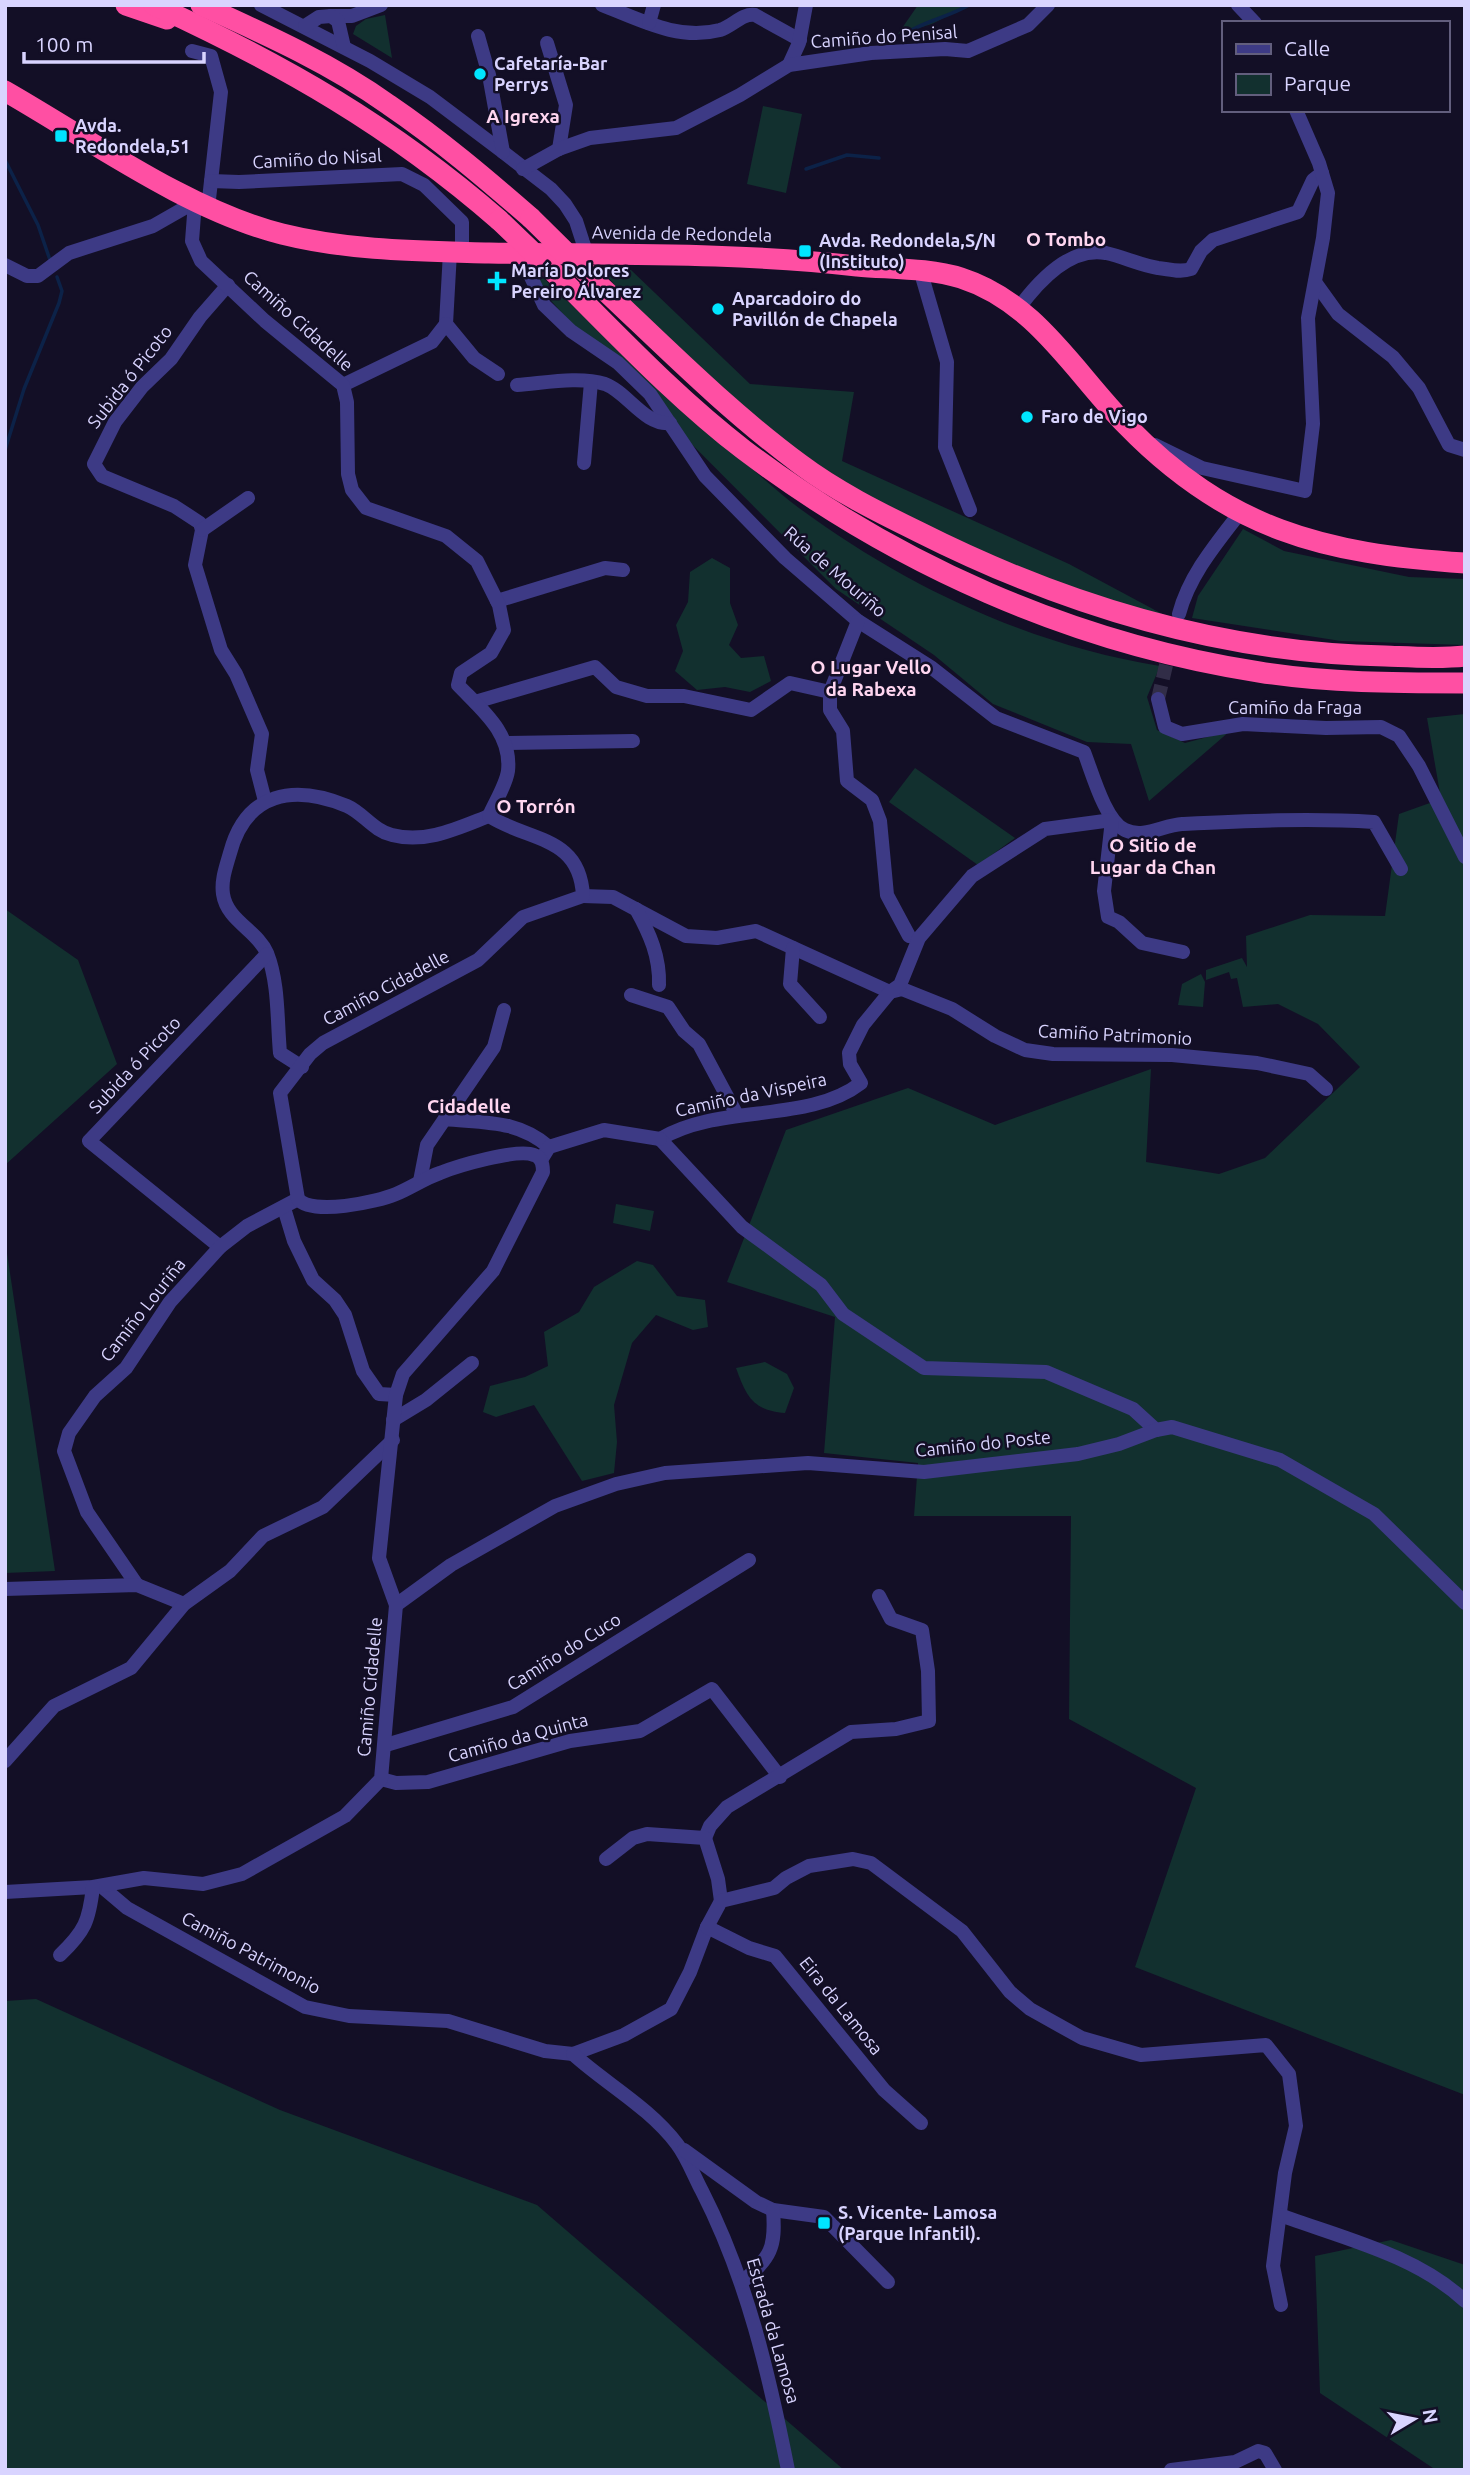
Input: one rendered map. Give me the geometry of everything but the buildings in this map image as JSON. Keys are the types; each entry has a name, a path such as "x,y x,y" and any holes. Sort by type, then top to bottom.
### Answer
{"highway":[{"path":"126,5 217,34"},
{"path":"154,5 311,83 377,124 444,172 499,220 660,378 743,450 864,532 964,584 1052,619 1154,650 1259,672 1368,683 1465,683"},
{"path":"201,5 265,33 388,103 460,158 531,218 733,412 802,465 869,507 984,565 1089,604 1211,639 1340,656 1465,656"},
{"name":"Avenida de Redondela","path":"5,91 201,205 281,234 368,250 804,260 958,277 1000,295 1035,322 1139,438 1186,481 1239,514 1283,533 1352,549 1465,563"}],"street":[{"path":"305,26 319,17 335,21 381,5"},
{"path":"602,5 672,33 721,30 748,14 755,15 800,40"},
{"path":"649,23 654,5"},
{"path":"789,65 800,40 806,5"},
{"name":"Camiño do Penisal","path":"523,169 559,149 590,138 676,128 740,95 789,65 871,53 945,49 968,51 1028,25 1048,5"},
{"path":"1238,5 1253,21"},
{"path":"267,6 430,97 503,152 565,204 576,220 587,255"},
{"path":"335,21 344,47"},
{"path":"478,36 489,75 503,152"},
{"path":"547,43 566,105 559,149"},
{"name":"Camiño Cidadelle","path":"192,51 211,56 221,92 211,181 201,205 192,241 201,261 265,321 343,385 347,402 348,474 352,490 366,508 446,536 477,561 497,601 504,630 491,653 461,673 458,685 507,743"},
{"path":"1139,438 1202,468 1305,491 1313,424 1308,318 1328,193 1297,112"},
{"path":"1018,309 1041,280 1060,266 1099,252 1148,266 1177,271 1191,269 1201,251 1213,240 1298,212 1313,180 1322,173"},
{"name":"Camiño do Nisal","path":"211,181 401,174 424,185 462,222 446,324"},
{"path":"5,265 27,276 38,276 69,253 153,226 201,205"},
{"name":"Rúa de Mouriño","path":"520,253 544,305 571,331 618,363 650,394 705,476 785,558 858,621 932,668 996,718 1084,752 1112,820"},
{"path":"921,273 947,362 945,447 970,510"},
{"path":"1315,282 1338,314 1393,357 1410,377 1449,445 1465,450"},
{"name":"Subida ó Picoto","path":"202,530 196,519 174,506 102,476 95,470 94,458 114,422 142,387 171,359 200,317 228,285"},
{"path":"343,385 432,342 446,324 474,358 498,374"},
{"path":"584,463 591,382"},
{"path":"517,385 591,382 608,385 652,418 663,424 670,423"},
{"path":"248,498 202,530 195,565 220,650 236,674 262,734 257,771 265,801"},
{"path":"1178,614 1184,594 1196,572 1239,514"},
{"path":"497,601 605,568 623,570"},
{"path":"858,621 830,692 831,710 844,731 847,781 872,800 880,821 887,895 909,936"},
{"path":"475,702 595,667 616,687 647,696 684,696 751,710 790,683 830,692"},
{"name":"Camiño da Fraga","path":"1158,699 1166,727 1182,734 1243,724 1326,728 1381,727 1399,736 1419,766 1465,857"},
{"path":"489,816 508,773 507,743 633,741"},
{"path":"302,1068 280,1053 273,974 267,954 259,939 232,915 223,896 223,879 235,834 246,814 265,801 302,795 322,797 351,807 390,835 418,838 448,832 489,816 540,838 570,855 582,877 583,896"},
{"path":"1112,820 1125,831 1144,834 1169,824 1312,818 1374,822 1401,869"},
{"path":"1112,820 1104,891 1108,917 1119,922 1142,943 1183,952"},
{"name":"Camiño da Vispeira","path":"660,1139 675,1130 737,1115 827,1101 848,1093 861,1083 850,1064 849,1053 863,1026 905,976 919,938 972,876 1045,829 1112,820"},
{"name":"Camiño Cidadelle","path":"298,1199 280,1093 302,1068 310,1054 323,1043 478,960 523,917 583,896"},
{"name":"Camiño Patrimonio","path":"583,896 613,897 686,936 717,938 756,931 890,992 902,989 952,1009 995,1036 1025,1050 1053,1055 1172,1055 1257,1063 1309,1074 1326,1089"},
{"path":"636,909 654,947 660,968 659,985"},
{"path":"793,948 790,984 820,1017"},
{"name":"Subida ó Picoto","path":"220,1247 89,1141 267,954"},
{"path":"631,995 668,1007 684,1031 699,1044 737,1115"},
{"path":"420,1181 427,1145 494,1046 505,1010"},
{"path":"445,1119 508,1125 532,1132 549,1147 604,1130 660,1139 742,1227 821,1284 843,1314 923,1368 1046,1372 1133,1409 1156,1430"},
{"name":"Camiño Cidadelle","path":"5,1892 97,1887 144,1878 203,1884 242,1874 345,1816 381,1779 396,1605 379,1558 396,1395 403,1374 494,1271 543,1172 541,1160 549,1147"},
{"path":"298,1199 308,1205 346,1206 396,1194 420,1181 462,1166 531,1153 541,1160"},
{"name":"Camiño Louriña","path":"137,1585 87,1512 64,1451 69,1433 94,1396 125,1368 170,1302 220,1247 247,1226 298,1199"},
{"path":"284,1208 294,1241 313,1280 335,1300 345,1315 363,1371 379,1394 396,1395"},
{"path":"394,1420 426,1400 472,1363"},
{"name":"Camiño do Poste","path":"396,1605 451,1565 555,1506 616,1484 666,1473 808,1463 923,1472 1078,1454 1172,1427 1280,1460 1374,1514 1465,1603"},
{"path":"5,1761 54,1706 131,1668 184,1604 230,1571 264,1536 323,1507 393,1440"},
{"name":"Camiño do Cuco","path":"386,1745 513,1707 749,1560"},
{"path":"5,1589 137,1585 184,1604"},
{"path":"572,2054 624,2035 671,2009 690,1972 706,1927 721,1901 718,1880 705,1838 710,1826 727,1807 851,1732 896,1729 929,1721 928,1671 922,1630 891,1619 879,1596"},
{"name":"Camiño da Quinta","path":"381,1779 396,1783 428,1782 570,1741 640,1731 712,1689 780,1777"},
{"path":"606,1859 633,1838 647,1834 705,1838"},
{"path":"721,1901 775,1888 786,1878 809,1866 853,1859 871,1863 962,1931 1010,1992 1030,2009 1082,2038 1141,2055 1266,2045 1289,2074 1296,2126 1285,2173 1273,2266 1281,2305"},
{"path":"60,1955 79,1937 89,1918 97,1887"},
{"name":"Camiño Patrimonio","path":"97,1887 127,1908 305,2007 349,2016 448,2021 520,2044 572,2054"},
{"name":"Eira da Lamosa","path":"706,1927 749,1948 775,1956 884,2090 921,2123"},
{"name":"Estrada da Lamosa","path":"572,2054 602,2081 655,2118 679,2146 715,2216 742,2282 771,2385 788,2470"},
{"path":"679,2146 728,2184 773,2210 824,2217 888,2282"},
{"path":"742,2282 765,2262 775,2240 773,2210"},
{"path":"1280,2215 1411,2264 1442,2280 1465,2301"},
{"path":"1171,2470 1235,2462 1258,2451 1265,2453 1275,2470"}],"green space":[{"path":"918,5 969,5 932,24 898,34"},
{"path":"385,15 392,58 353,34 356,26 366,19"},
{"path":"763,106 802,114 786,193 747,184"},
{"path":"599,267 631,270 750,384 854,392 842,461 1069,564 1166,616 1088,594 1005,561 916,522 846,483 793,447 659,336"},
{"path":"535,270 708,431 790,501 840,536 925,587 1016,627 1111,656 1160,666 1147,697 1157,730 1185,743 1230,731 1149,801 1131,744 1087,742 993,704 934,655 836,589 574,326 544,293"},
{"path":"1243,529 1284,551 1409,577 1465,579 1465,645 1341,641 1192,618 1198,596"},
{"path":"712,558 730,568 730,603 738,625 729,645 741,658 764,656 771,681 750,692 725,687 697,690 675,671 683,651 676,625 688,602 690,572"},
{"path":"1465,714 1465,2095 1135,1967 1196,1788 1069,1719 1071,1516 914,1516 918,1463 824,1453 835,1317 727,1282 786,1130 908,1088 995,1125 1151,1069 1146,1162 1219,1174 1265,1158 1360,1067 1318,1024 1278,1004 1243,1007 1237,978 1231,979 1229,972 1206,980 1206,970 1242,958 1247,967 1246,936 1310,915 1385,916 1399,814 1441,799 1427,718"},
{"path":"915,768 1015,838 978,865 889,802"},
{"path":"5,909 78,960 117,1064 5,1165"},
{"path":"1201,974 1205,982 1203,1007 1178,1005 1182,984"},
{"path":"616,1204 654,1211 650,1231 613,1223"},
{"path":"5,1240 55,1571 5,1573"},
{"path":"637,1261 653,1265 677,1296 705,1300 708,1327 693,1330 656,1315 632,1343 614,1405 617,1442 614,1473 582,1481 534,1405 496,1417 483,1412 490,1386 525,1377 548,1366 544,1332 579,1312 594,1287"},
{"path":"765,1362 787,1374 794,1388 785,1413 765,1409 752,1400 743,1387 736,1368"},
{"path":"36,1999 280,2110 537,2205 844,2470 5,2470 5,2001"},
{"path":"1391,2240 1465,2265 1465,2470 1436,2470 1320,2393 1315,2256"}],"waterway":[{"path":"907,33 969,5"},
{"path":"806,169 847,155 879,158"},
{"path":"5,160 38,225 50,260"},
{"path":"5,450 24,389 59,303 62,291 57,277"}],"tunnel":[{"path":"1158,699 1177,619"}],"place":[{"name":"Cafetaría-Bar Perrys","path":"480,74"},
{"name":"Avda. Redondela,51","path":"61,136"},
{"name":"Avda. Redondela,S/N (Instituto)","path":"805,251"},
{"name":"María Dolores Pereiro Álvarez","path":"497,281"},
{"name":"Aparcadoiro do Pavillón de Chapela","path":"718,309"},
{"name":"Faro de Vigo","path":"1027,417"},
{"name":"S. Vicente- Lamosa (Parque Infantil).","path":"824,2223"}],"district":[{"name":"A Igrexa","path":"523,116"},
{"name":"O Tombo","path":"1066,239"},
{"name":"O Lugar Vello da Rabexa","path":"871,678"},
{"name":"O Torrón","path":"536,806"},
{"name":"O Sitio de Lugar da Chan","path":"1153,856"},
{"name":"Cidadelle","path":"469,1106"}]}
